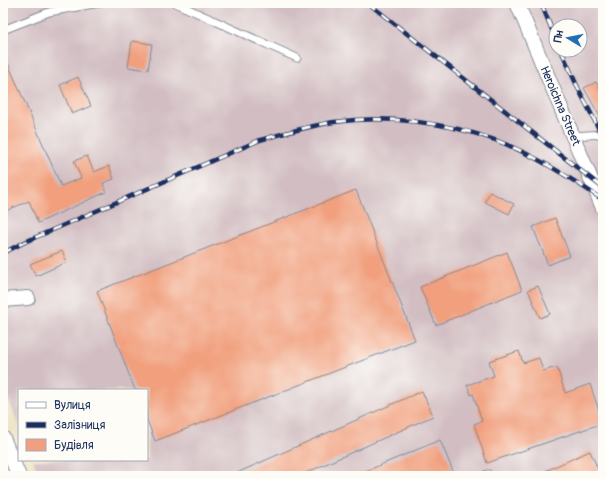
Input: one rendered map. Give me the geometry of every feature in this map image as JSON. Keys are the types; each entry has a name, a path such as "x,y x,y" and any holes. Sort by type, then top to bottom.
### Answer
{"street":[{"name":"Heroichna Street","path":"517,3 603,208"},
{"path":"3,300 28,298"},
{"path":"4,443 19,476"}],"lane":[{"path":"3,30 49,12 99,3"},
{"path":"175,3 297,58"},
{"path":"573,136 603,134"},
{"path":"483,476 488,474 488,476"}],"shaded area":[{"path":"3,3 603,3 603,476 39,476 33,461 148,461 148,389 18,389 18,424 3,386"}],"building":[{"path":"132,41 152,44 148,70 128,67"},
{"path":"3,52 61,186 81,178 74,161 87,156 94,172 109,166 114,179 103,183 106,192 38,223 29,201 3,212"},
{"path":"78,77 91,106 72,114 60,85"},
{"path":"596,82 603,94 603,122 584,88"},
{"path":"356,190 415,340 155,441 148,423 148,389 135,389 97,291"},
{"path":"490,192 514,204 509,214 485,202"},
{"path":"555,218 570,256 548,265 533,227"},
{"path":"62,251 67,262 36,276 30,264"},
{"path":"507,252 522,290 436,325 420,287"},
{"path":"538,286 550,314 540,318 528,290"},
{"path":"519,351 523,363 539,358 543,371 557,367 565,393 590,384 603,423 487,463 474,424 482,421 473,394 471,395 467,385 494,376 489,361"},
{"path":"422,391 433,416 299,476 230,476"},
{"path":"440,440 455,476 354,476"},
{"path":"590,451 601,476 534,476"}],"railway":[{"path":"368,3 603,188"},
{"path":"541,3 548,20"},
{"path":"565,58 603,137"},
{"path":"3,253 27,241 260,140 315,126 354,120 374,119 416,122 456,129 495,140 537,159 603,200"}]}
